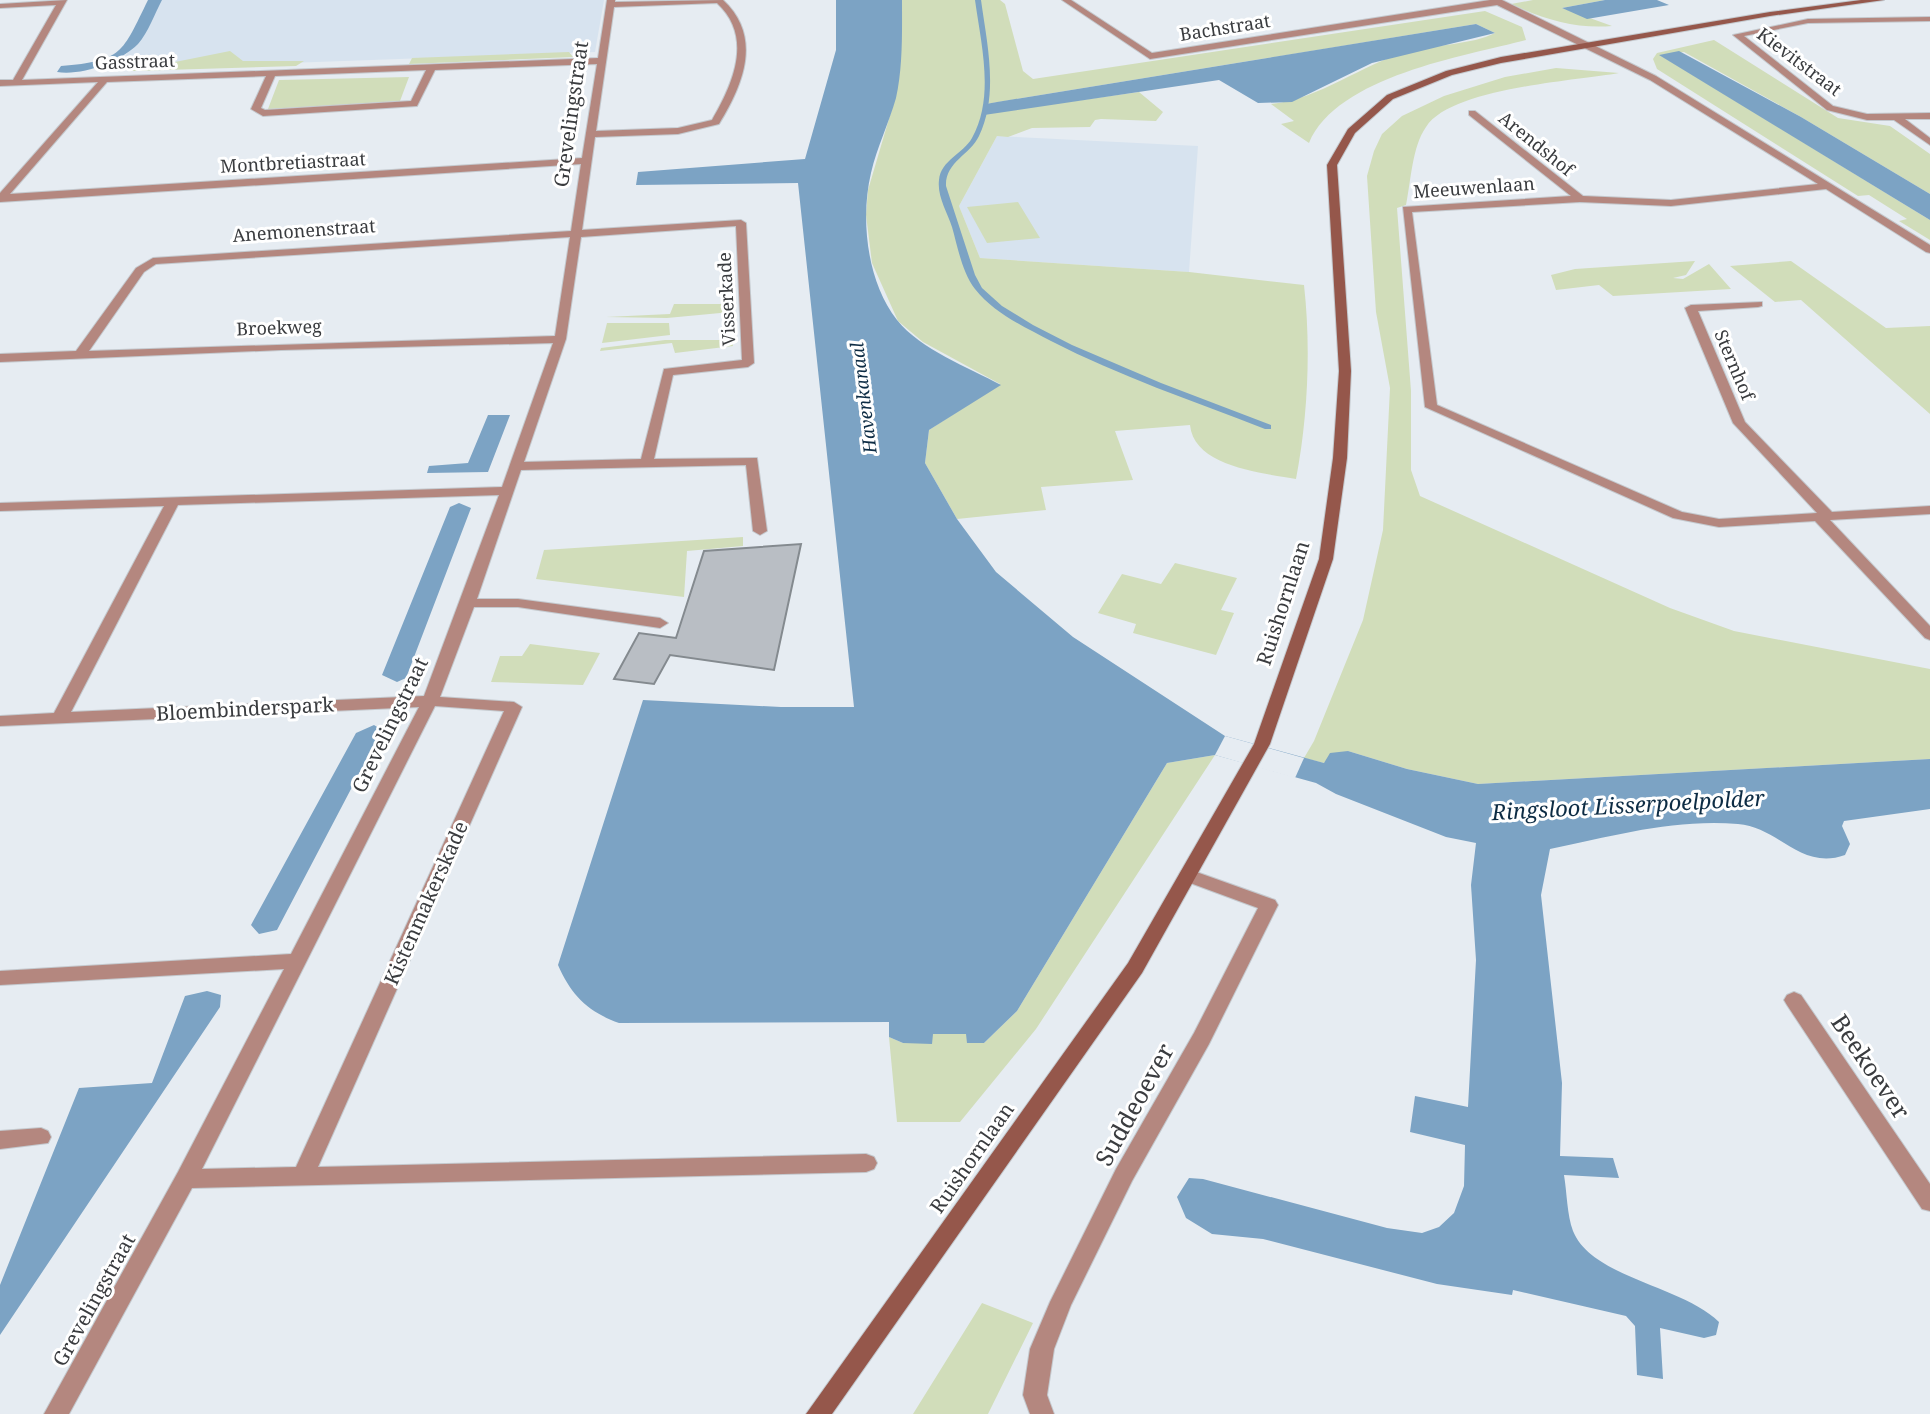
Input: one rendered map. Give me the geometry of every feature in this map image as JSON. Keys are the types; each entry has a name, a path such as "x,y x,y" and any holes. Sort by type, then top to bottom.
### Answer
{"main road":[{"name":"Ruishornlaan","path":"818,1414 1135,968 1262,744 1326,559 1340,458 1345,371 1332,179 1339,147 1368,113 1390,97 1501,60 1770,14 1880,0"}],"street":[{"name":"Bachstraat","path":"1066,0 1150,56 1496,1"},
{"path":"0,6 62,1"},
{"path":"16,82 62,1"},
{"path":"589,134 678,131 716,122 739,76 738,25 732,10 719,1 611,2"},
{"path":"1496,1 1653,78 1930,250"},
{"name":"Grevelingstraat","path":"56,1414 186,1179 430,701 468,603 560,339 611,2"},
{"name":"Kievitstraat","path":"1930,19 1808,21 1737,35 1830,108 1867,117 1930,116"},
{"name":"Gasstraat","path":"0,83 600,61"},
{"path":"271,74 256,109 263,113 414,104 431,68"},
{"path":"1,198 105,79"},
{"name":"Arendshof","path":"1472,113 1580,199"},
{"path":"1896,117 1930,142"},
{"name":"Montbretiastraat","path":"1,198 586,161"},
{"name":"Meeuwenlaan","path":"1828,186 1671,203 1580,199 1407,209 1431,407 1678,515 1719,523 1930,510"},
{"name":"Visserkade","path":"578,231 741,223 748,363 668,372 647,463"},
{"name":"Anemonenstraat","path":"79,356 140,270 153,261 578,231"},
{"name":"Sternhof","path":"1758,304 1691,308 1739,423 1823,517"},
{"name":"Broekweg","path":"0,358 281,346 560,339"},
{"path":"516,466 752,461 760,531"},
{"path":"0,507 508,491"},
{"path":"60,718 174,500"},
{"path":"1823,517 1930,635"},
{"path":"468,603 518,603 660,623"},
{"name":"Bloembinderspark","path":"0,721 430,701"},
{"name":"Kistenmakerskade","path":"303,1176 514,707 430,701"},
{"name":"Suddeoever","path":"1042,1414 1035,1395 1042,1349 1061,1302 1124,1175 1202,1038 1269,905 1188,875"},
{"path":"0,978 295,961"},
{"name":"Beekoever","path":"1794,1000 1930,1202"},
{"path":"0,1140 41,1137"},
{"path":"186,1179 866,1163"}],"shaded area":[{"path":"161,0 604,0 595,52 117,69"},
{"path":"997,136 1198,146 1189,272 980,258 959,206"}],"green space":[{"path":"902,0 1000,0 1005,4 1023,71 1033,79 1485,11 1522,27 1526,40 1438,62 1374,85 1346,101 1324,120 1309,143 1281,124 1294,121 1271,104 1307,95 1410,51 1475,40 1495,33 1476,24 986,104 1060,103 1139,92 1163,112 1156,121 1101,119 1095,120 1090,127 1032,128 1008,137 997,136 959,206 980,258 1189,272 1304,285 1308,357 1306,407 1296,479 1232,466 1217,459 1194,439 1190,425 1115,431 1133,480 1041,487 1046,510 957,519 925,463 929,430 1000,384 923,342 898,321 872,263 866,215 868,190 896,95"},
{"path":"1533,0 1605,0 1562,8 1612,26 1560,22 1511,4"},
{"path":"1714,40 1838,118 1890,126 1930,154 1930,194 1684,52 1660,55 1930,220 1930,240 1899,221 1907,219 1869,195 1858,196 1657,69 1653,59 1657,53"},
{"path":"230,51 243,61 304,61 296,66 133,71 128,64 165,64"},
{"path":"569,52 573,57 409,64 412,58"},
{"path":"1556,68 1619,73 1515,88 1460,103 1440,114 1421,135 1406,205 1397,208 1411,391 1411,470 1420,496 1670,608 1734,631 1930,669 1930,759 1478,784 1407,769 1348,751 1324,763 1304,758 1314,741 1363,620 1383,530 1390,388 1376,312 1367,176 1374,151 1382,134 1402,116 1444,96 1505,77"},
{"path":"409,77 400,101 268,109 279,80"},
{"path":"1018,202 1040,238 987,243 967,207"},
{"path":"1695,261 1686,275 1673,278 1683,279 1709,264 1731,289 1613,296 1599,285 1556,290 1551,275 1575,269"},
{"path":"1791,261 1886,328 1930,326 1930,414 1801,300 1775,302 1730,266"},
{"path":"674,304 731,304 731,312 667,318 606,317 670,314"},
{"path":"607,323 669,323 670,335 602,343"},
{"path":"665,340 732,340 733,346 675,353 672,343 600,351 601,348"},
{"path":"743,537 743,546 687,551 684,597 536,579 544,550"},
{"path":"1175,563 1237,578 1221,610 1234,613 1216,655 1133,633 1136,624 1098,613 1122,574 1161,584"},
{"path":"530,644 600,653 583,685 491,682 500,656 522,656"},
{"path":"1215,755 1036,1029 960,1122 897,1122 889,1037 903,1043 932,1043 932,1034 967,1034 984,1043 1017,1011 1167,763"},
{"path":"982,1303 1033,1323 988,1414 913,1414"}],"water":[{"path":"148,0 162,0 145,34 130,51 89,70 57,72 61,66 97,61 118,51 132,32"},
{"path":"836,0 902,0 898,86 874,163 866,210 869,250 879,287 887,305 907,331 946,357 1001,385 929,430 925,463 957,519 996,572 1073,637 1225,736 1324,763 1330,753 1348,751 1407,769 1478,784 1930,759 1930,809 1844,821 1842,826 1850,844 1845,855 1815,857 1753,827 1713,823 1643,830 1550,849 1541,895 1562,1083 1560,1156 1613,1158 1619,1178 1564,1175 1573,1231 1583,1247 1599,1260 1684,1299 1719,1322 1716,1335 1704,1338 1660,1328 1663,1379 1637,1375 1635,1326 1626,1316 1513,1290 1512,1295 1437,1284 1263,1239 1212,1234 1186,1218 1177,1197 1189,1178 1203,1179 1387,1228 1422,1233 1439,1227 1454,1213 1464,1186 1465,1145 1410,1132 1415,1096 1468,1107 1476,960 1471,885 1476,843 1446,837 1336,794 1316,783 1215,755 1167,763 1017,1011 984,1043 967,1043 966,1034 933,1034 932,1044 903,1043 889,1037 889,1022 619,1023 590,1008 569,985 558,965 643,700 781,707 854,707 798,183 636,185 638,172 805,159 836,50"},
{"path":"1605,0 1657,0 1669,5 1587,19 1562,8"},
{"path":"1476,24 1495,33 1372,63 1292,102 1258,103 1219,80 984,115 986,104"},
{"path":"1679,51 1801,117 1930,194 1930,220 1659,55"},
{"path":"488,415 510,415 488,472 427,473 429,466 468,463"},
{"path":"459,503 471,508 406,678 397,682 382,675 450,507"},
{"path":"374,725 382,730 277,930 259,934 251,925 356,733"},
{"path":"207,991 221,995 220,1007 0,1335 0,1285 79,1088 152,1083 185,996"}],"pier":[{"path":"1225,736 1304,758 1295,778 1215,755"}],"building":[{"path":"801,544 774,670 670,655 654,684 614,679 639,633 676,638 704,551"}],"waterway":[{"path":"978,0 987,70 982,122 975,138 947,168 942,186 965,259 979,289 999,308 1069,347 1268,427"}],"water label":[{"name":"Havenkanaal","path":"864,398"},
{"name":"Ringsloot Lisserpoelpolder","path":"1628,805"}]}
